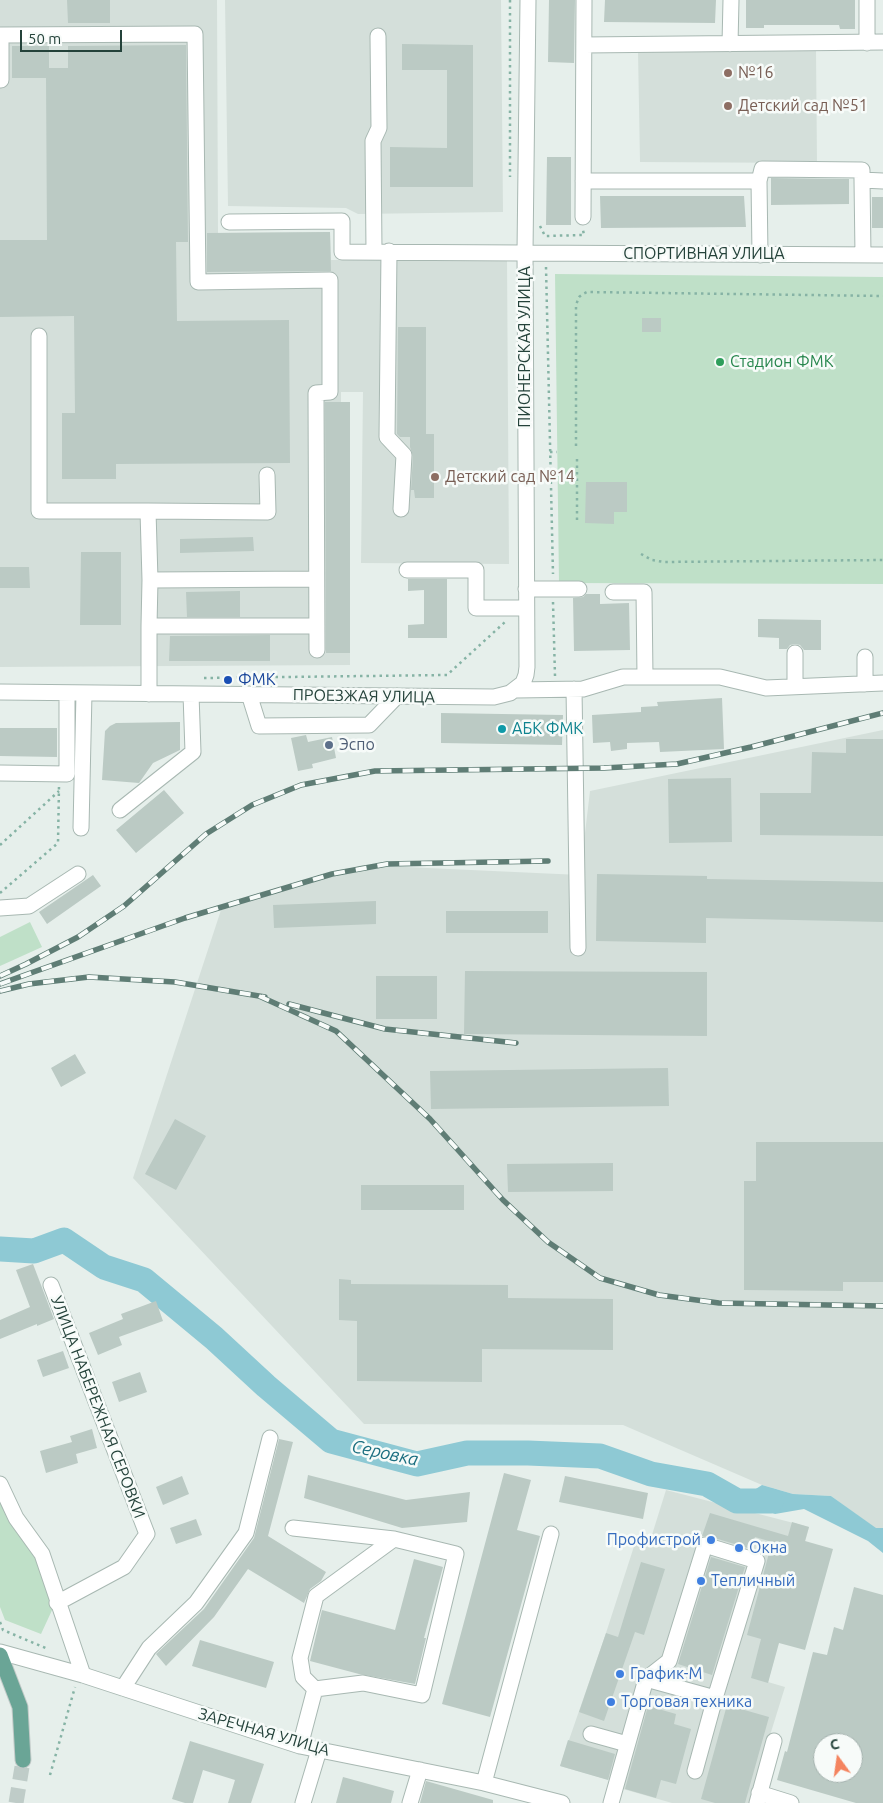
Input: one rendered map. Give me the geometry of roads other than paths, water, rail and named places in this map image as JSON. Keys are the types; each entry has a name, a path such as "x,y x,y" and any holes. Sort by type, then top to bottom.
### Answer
{"main road":[{"path":"0,1654 20,1708 24,1760"}],"street":[{"name":"ПИОНЕРСКАЯ УЛИЦА","path":"516,690 523,683 526,675 525,252 528,0"},
{"path":"583,217 584,0"},
{"path":"730,44 731,0"},
{"path":"867,0 867,43"},
{"path":"1,80 1,35 195,34 198,282 330,280 330,392 316,393 317,650"},
{"path":"378,36 379,128 373,141 381,251 387,437 404,455 401,509"},
{"path":"584,45 883,42"},
{"path":"760,255 759,181 762,169 862,170 863,254"},
{"path":"862,180 883,180"},
{"path":"583,181 759,181"},
{"name":"СПОРТИВНАЯ УЛИЦА","path":"229,222 342,221 342,252 883,254"},
{"path":"39,336 39,512 268,512 267,475"},
{"path":"148,511 150,580 149,694"},
{"path":"408,570 476,570 476,608 526,608"},
{"path":"150,580 316,579"},
{"path":"526,589 579,589"},
{"path":"613,592 644,592 645,677"},
{"path":"149,626 316,626"},
{"path":"795,653 795,686"},
{"path":"864,657 865,684"},
{"name":"ПРОЕЗЖАЯ УЛИЦА","path":"0,692 494,697 516,690 583,689 623,677 720,677 766,688 883,683"},
{"path":"574,690 578,948"},
{"path":"0,774 67,774 67,693"},
{"path":"81,828 84,693"},
{"path":"120,810 193,752 191,694"},
{"path":"248,694 259,726 369,725 397,696"},
{"path":"0,908 29,906 78,874"},
{"name":"УЛИЦА НАБЕРЕЖНАЯ СЕРОВКИ","path":"50,1285 147,1534 124,1567 57,1603"},
{"path":"123,1688 149,1648 196,1603 246,1533 270,1438"},
{"path":"0,1484 16,1518 42,1554 81,1675"},
{"path":"293,1528 394,1539 456,1554 422,1696 364,1682 315,1690"},
{"path":"484,1783 551,1534"},
{"path":"315,1690 303,1677 300,1658 316,1596 394,1539"},
{"path":"611,1803 646,1679 669,1661 705,1545 757,1561 695,1771"},
{"name":"ЗАРЕЧНАЯ УЛИЦА","path":"0,1654 81,1675 300,1746 484,1783 562,1803"},
{"path":"646,1679 715,1698"},
{"path":"300,1746 315,1690"},
{"path":"591,1734 627,1744"},
{"path":"774,1741 758,1798 791,1803"},
{"path":"303,1803 319,1750"},
{"path":"410,1803 420,1770"}],"water":[{"path":"762,1485 793,1494 831,1496 876,1528 883,1528 883,1553 868,1541 804,1509 775,1514 737,1501"}],"waterway":[{"name":"Серовка","path":"0,1249 34,1251 64,1240 104,1267 144,1280 214,1338 266,1386 331,1441 417,1464 467,1453 600,1456 651,1474 707,1484 737,1501 771,1501"}],"tunnel":[{"path":"16,1803 22,1767"}],"railway":[{"path":"0,976 78,937 124,906 206,834 252,805 301,785 375,771 604,768 677,764 883,713"},
{"path":"0,984 185,918 332,874 387,864 548,861"},
{"path":"0,991 29,984 89,977 175,982 265,997"},
{"path":"259,996 336,1031 430,1119 503,1200 548,1242 600,1278 659,1295 719,1303 883,1306"},
{"path":"289,1004 385,1029 516,1043"}],"place":[{"name":"№16","path":"728,73"},
{"name":"Детский сад №51","path":"728,106"},
{"name":"Стадион ФМК","path":"720,362"},
{"name":"Детский сад №14","path":"435,477"},
{"name":"ФМК","path":"228,680"},
{"name":"АБК ФМК","path":"502,729"},
{"name":"Эспо","path":"329,745"},
{"name":"Профистрой","path":"711,1540"},
{"name":"Окна","path":"739,1548"},
{"name":"Тепличный","path":"701,1581"},
{"name":"График-М","path":"620,1674"},
{"name":"Торговая техника","path":"611,1702"}]}
